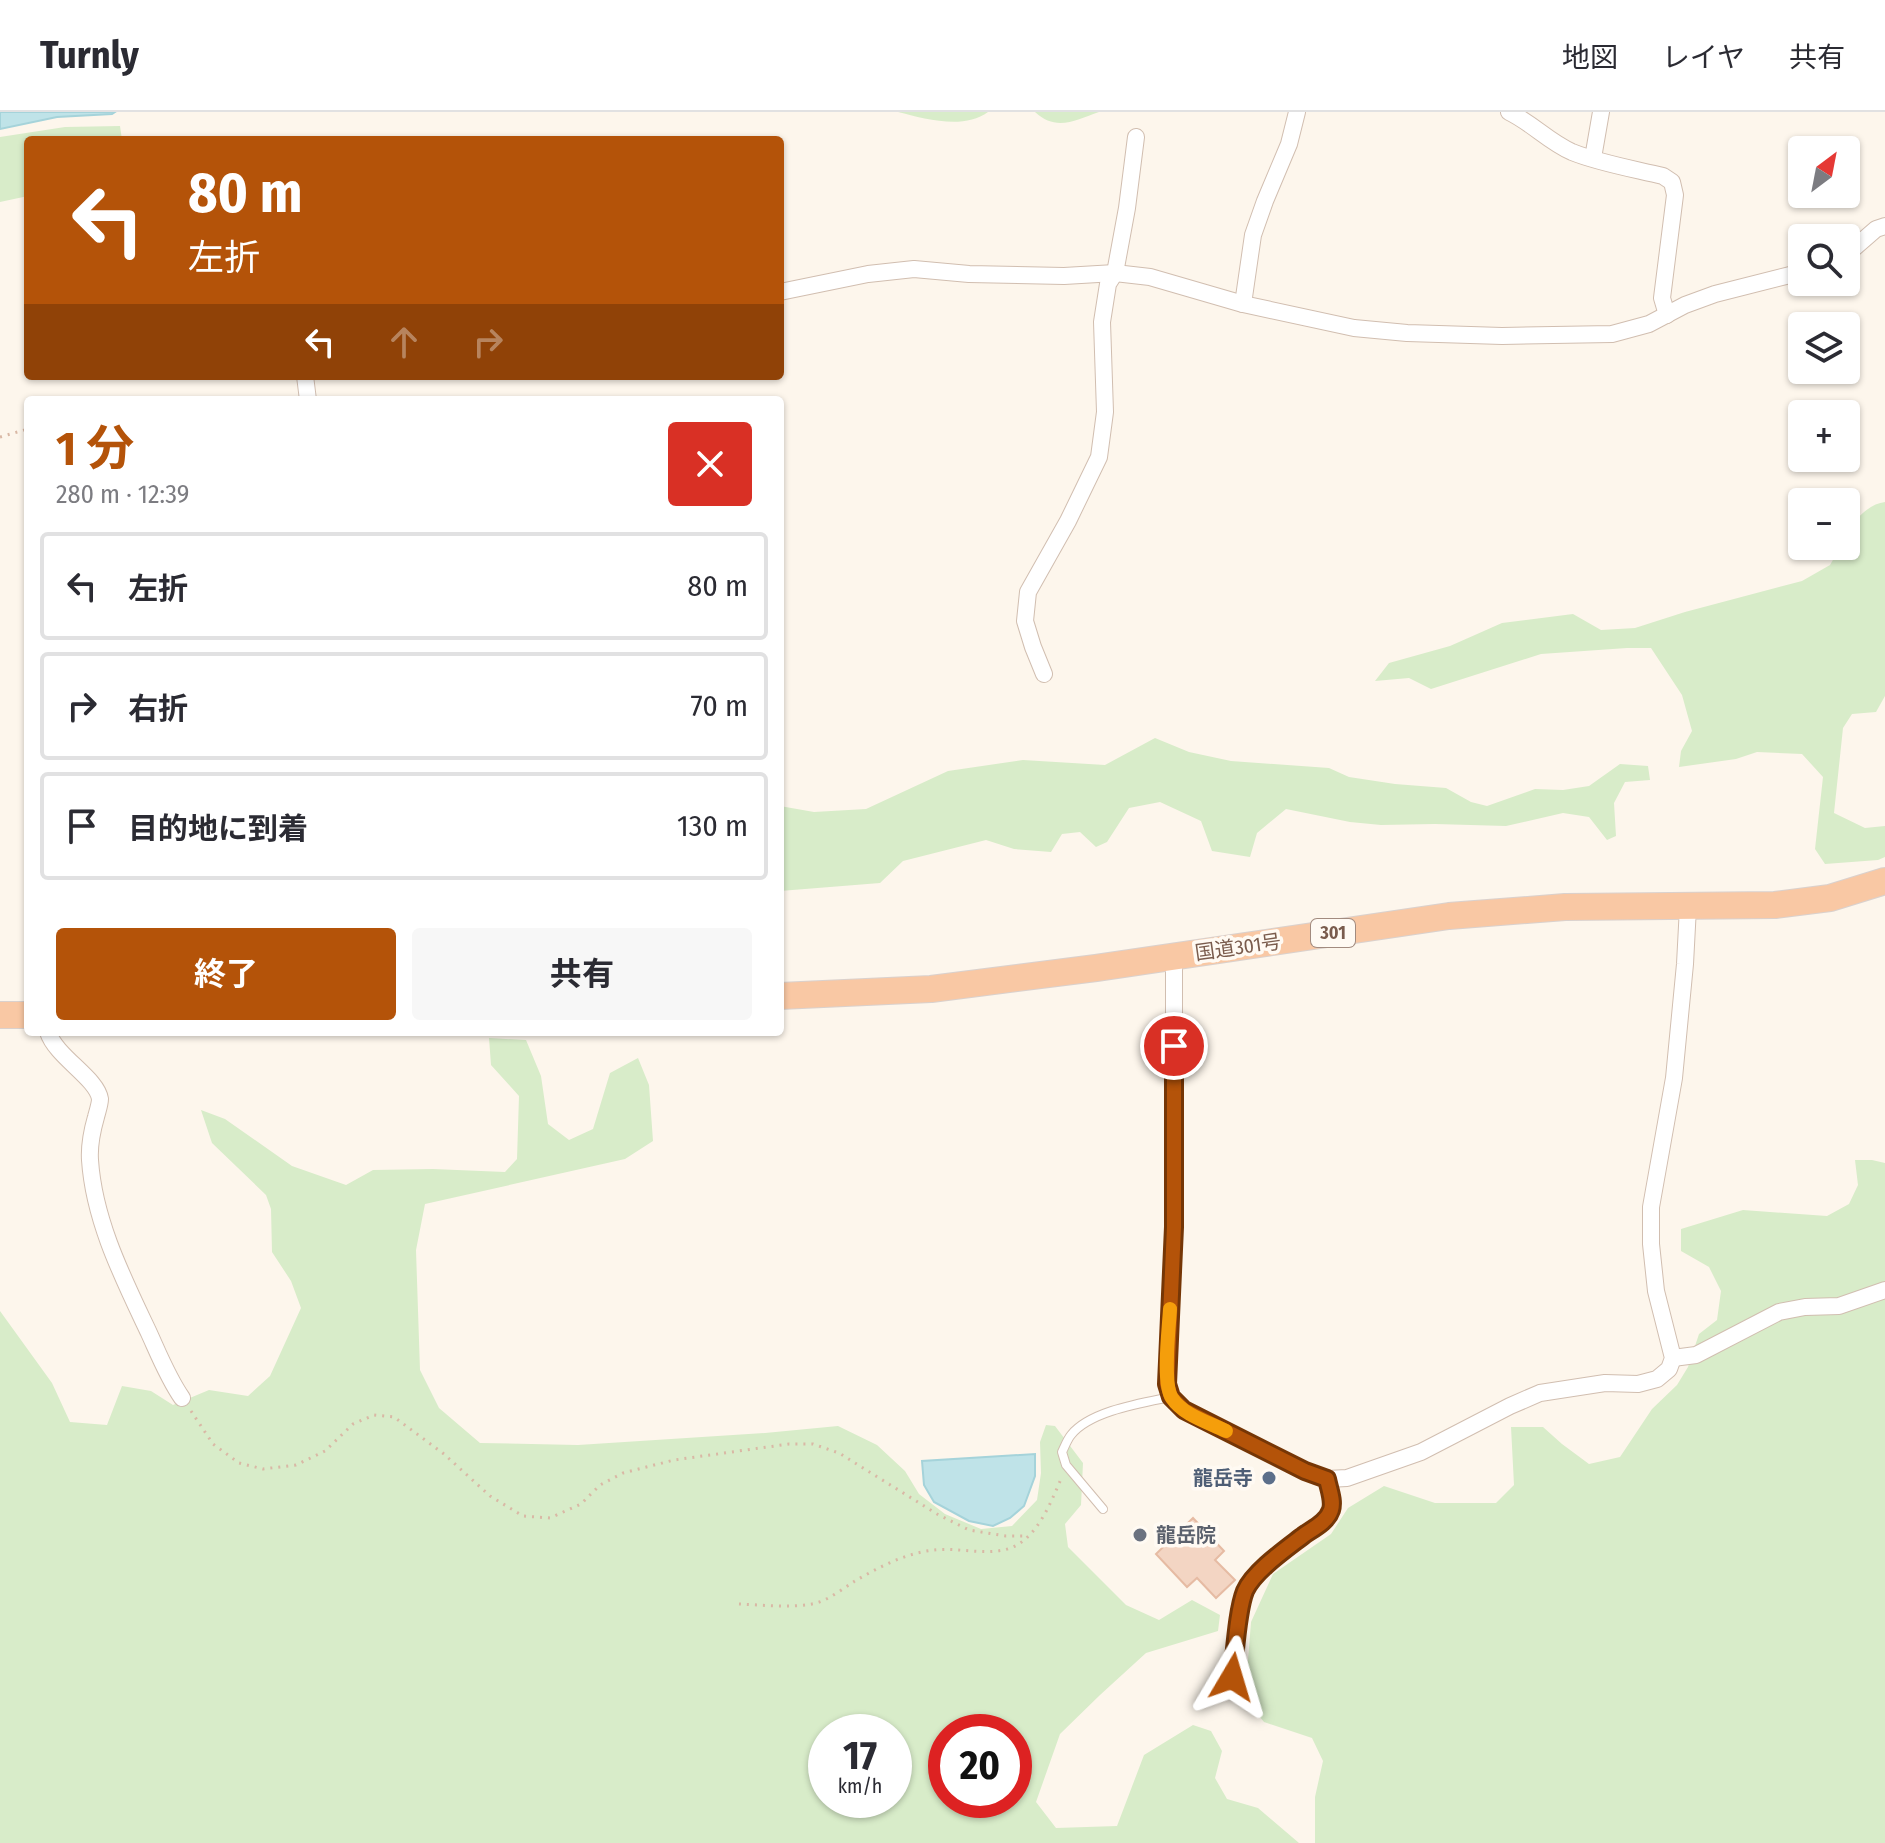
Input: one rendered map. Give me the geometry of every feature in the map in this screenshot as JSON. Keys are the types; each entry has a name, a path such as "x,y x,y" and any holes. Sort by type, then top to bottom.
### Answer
{"highway":[{"name":"国道301号","path":"784,996 931,989 1449,916 1565,907 1775,905 1830,898 1885,881"},
{"path":"0,1015 24,1015"}],"street":[{"path":"1243,304 1253,235 1289,144 1297,112"},
{"path":"1509,112 1554,143 1573,152 1663,176 1672,182 1675,195 1662,298 1667,315"},
{"path":"1593,158 1601,112"},
{"path":"1044,674 1025,621 1028,592 1099,457 1105,412 1102,322 1127,208 1136,137"},
{"path":"1860,243 1876,229 1885,226"},
{"path":"784,291 868,274 914,269 969,274 1064,276 1115,273 1150,277 1243,304 1354,328 1502,336 1612,334 1649,324 1685,305 1715,294 1788,276"},
{"path":"1174,956 1174,1227 1167,1384 1171,1397 1184,1410 1305,1471 1327,1479 1347,1478 1421,1452 1540,1393 1605,1383 1638,1384 1657,1379 1669,1369 1673,1358 1656,1291 1651,1207 1674,1078 1688,907"},
{"path":"49,1036 62,1055 93,1086 100,1100 90,1140 90,1160 108,1242 173,1385 182,1398"},
{"path":"1673,1358 1696,1355 1779,1312 1839,1306 1885,1290"}],"lane":[{"path":"1103,1509 1066,1465 1062,1452 1072,1434 1096,1417 1171,1397"},
{"path":"1232,1677 1245,1591 1255,1575 1325,1521 1331,1509 1327,1479"}],"path":[{"path":"0,437 24,430"},
{"path":"182,1398 213,1444 239,1463 263,1469 296,1465 325,1451 353,1424 374,1415 394,1417 444,1454 490,1496 523,1516 550,1518 581,1504 600,1485 623,1473 674,1460 789,1444 813,1444 839,1453 937,1514 969,1530 1028,1536"},
{"path":"739,1604 813,1604 901,1557 935,1550 991,1551 1013,1547 1028,1536 1048,1511 1066,1465"}],"green space":[{"path":"898,112 988,112 968,121 956,122"},
{"path":"1035,112 1099,112 1058,123"},
{"path":"120,126 121,136 24,136 24,197 0,202 0,137 65,127"},
{"path":"1885,502 1885,696 1876,712 1852,714 1843,728 1834,813 1865,828 1885,826 1885,857 1878,860 1825,864 1815,849 1823,777 1802,754 1757,752 1736,759 1679,767 1681,751 1692,731 1682,695 1651,648 1541,654 1431,689 1409,678 1375,681 1389,663 1450,646 1502,623 1573,614 1601,630 1635,628 1802,581 1830,565 1833,560 1860,560 1860,516"},
{"path":"1155,738 1189,752 1231,761 1329,768 1349,777 1446,788 1471,802 1487,806 1535,789 1563,790 1589,786 1620,764 1648,766 1650,780 1625,782 1614,803 1616,836 1607,840 1589,817 1563,813 1506,826 1381,825 1286,809 1257,833 1250,857 1212,851 1201,821 1160,802 1129,808 1107,842 1096,847 1080,832 1062,834 1051,852 1014,849 986,840 903,861 880,883 784,891 784,807 814,812 866,809 948,771 1023,760 1105,765"},
{"path":"489,1038 526,1040 541,1076 548,1124 569,1140 593,1129 610,1073 638,1058 649,1085 653,1141 625,1159 425,1204 416,1250 420,1370 439,1408 480,1443 578,1445 838,1426 877,1445 905,1471 919,1494 945,1514 981,1529 1012,1526 1037,1500 1041,1473 1040,1442 1046,1425 1055,1426 1083,1463 1081,1505 1065,1524 1068,1547 1126,1605 1159,1620 1192,1600 1220,1615 1218,1631 1146,1653 1060,1734 1036,1802 1056,1828 1117,1826 1144,1755 1193,1725 1211,1731 1222,1751 1215,1778 1227,1799 1258,1808 1299,1843 0,1843 0,1311 52,1383 70,1422 107,1425 122,1386 151,1391 173,1405 209,1390 248,1396 270,1376 301,1308 291,1281 272,1252 271,1209 266,1195 212,1143 201,1110 225,1119 292,1166 346,1185 373,1170 505,1172 517,1159 519,1096 491,1065"},
{"path":"1855,1160 1885,1163 1885,1843 1315,1843 1315,1797 1323,1761 1312,1738 1264,1722 1245,1699 1251,1622 1273,1574 1331,1534 1348,1508 1384,1486 1435,1503 1496,1503 1514,1485 1511,1427 1543,1427 1589,1464 1620,1457 1652,1409 1677,1385 1688,1367 1699,1334 1717,1320 1721,1291 1709,1267 1681,1251 1681,1229 1743,1210 1827,1216 1849,1204 1858,1185"}],"water":[{"path":"0,112 115,112 57,117 0,129"},
{"path":"1035,1454 1035,1476 1024,1506 1010,1518 993,1526 969,1521 934,1502 924,1485 922,1461"}],"building":[{"path":"1193,1518 1224,1551 1215,1560 1235,1580 1216,1598 1197,1578 1187,1587 1156,1554"}],"slow traffic":[{"path":"1170,1309 1167,1384 1171,1397 1184,1410 1226,1431"}],"place":[{"name":"龍岳寺","path":"1269,1478"},
{"name":"龍岳院","path":"1140,1535"}],"route":[{"path":"1174,1046 1174,1227 1167,1384 1171,1397 1184,1410 1327,1479 1331,1495 1331,1509 1325,1521 1255,1575 1245,1591 1232,1677"}]}
